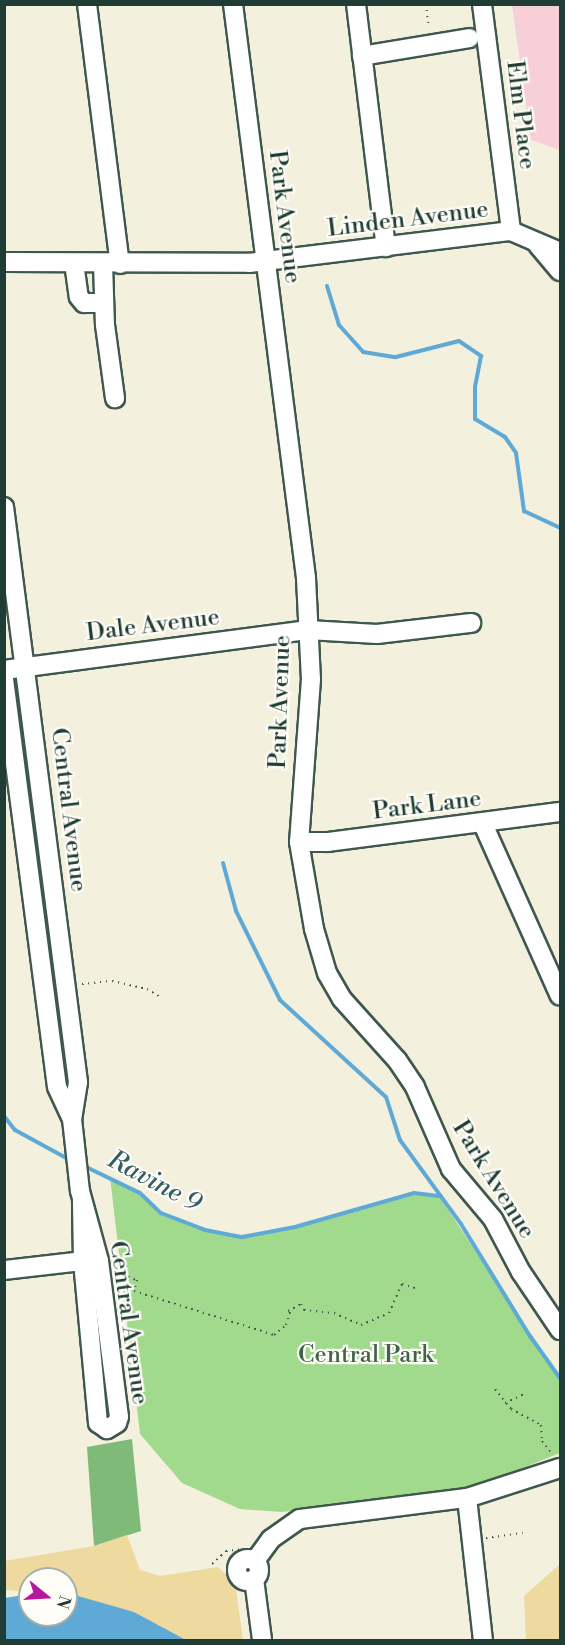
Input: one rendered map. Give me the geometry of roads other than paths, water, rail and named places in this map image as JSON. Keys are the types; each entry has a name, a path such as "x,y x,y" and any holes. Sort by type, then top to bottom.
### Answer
{"street":[{"path":"87,4 111,264 104,303 115,398"},
{"name":"Park Avenue","path":"232,4 306,578 310,714 299,842 314,929 327,973 342,999 409,1078 451,1168 493,1219 521,1272 561,1330"},
{"path":"356,4 386,247"},
{"name":"Elm Place","path":"482,4 484,25 478,41 511,231"},
{"path":"362,56 426,45 478,41"},
{"name":"Linden Avenue","path":"4,262 111,264 266,262 511,231 537,244 561,252"},
{"path":"537,244 561,271"},
{"path":"74,263 79,297 84,303 104,303"},
{"name":"Central Avenue","path":"4,507 78,1082 72,1119 81,1196 97,1263 119,1417 117,1423 107,1429 98,1423 97,1263"},
{"name":"Dale Avenue","path":"4,670 308,630 376,634 471,623"},
{"name":"Central Avenue","path":"4,679 57,1087 72,1119"},
{"name":"Park Lane","path":"299,842 483,824 561,812"},
{"path":"483,824 561,996"},
{"path":"29,871 51,870"},
{"path":"4,1270 97,1263"},
{"path":"262,1641 252,1563 271,1539 300,1519 467,1498 558,1465"},
{"path":"467,1498 483,1641"}],"water":[{"path":"18,1596 18,1627 78,1627 78,1596 134,1612 186,1640 5,1640 5,1598"}],"waterway":[{"name":"Ravine 9","path":"327,286 339,325 363,352 396,357 459,341 481,356 475,387 475,419 505,437 516,453 524,511 560,528"},
{"name":"Ravine 9","path":"223,863 236,911 280,1000 386,1097 400,1140 461,1224 530,1336 560,1378"},
{"name":"Ravine 9","path":"4,1116 15,1130 70,1160"},
{"name":"Ravine 9","path":"82,1165 140,1193 161,1213 205,1230 242,1237 295,1227 414,1193 439,1196"}],"park label":[{"name":"Central Park","path":"366,1356"}]}
